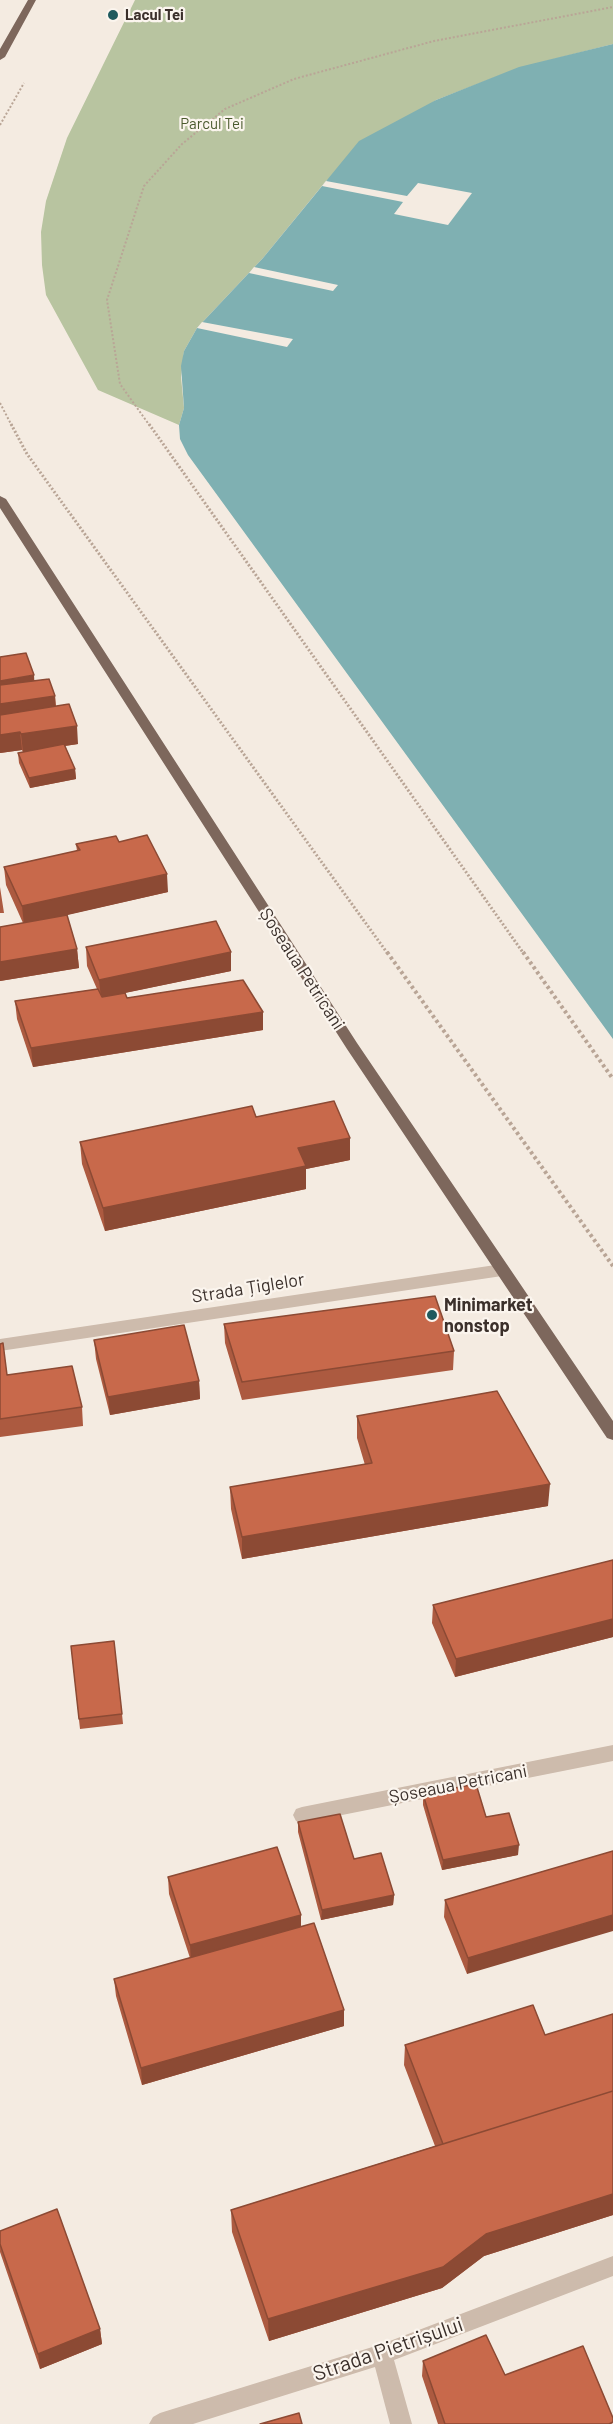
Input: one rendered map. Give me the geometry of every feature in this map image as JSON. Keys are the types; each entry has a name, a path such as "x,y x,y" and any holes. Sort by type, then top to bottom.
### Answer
{"main road":[{"path":"0,57 32,0"},
{"name":"Șoseaua Petricani","path":"0,499 352,1046 613,1434"}],"street":[{"name":"Strada Țiglelor","path":"0,1345 502,1270"},
{"name":"Șoseaua Petricani","path":"302,1815 613,1753"},
{"name":"Strada Pietrișului","path":"160,2424 382,2354 613,2266"},
{"path":"382,2354 401,2424"}],"path":[{"path":"613,7 434,41 334,67 294,79 225,109 182,144 144,186 107,300 120,384 613,1079"},
{"path":"0,403 27,454 613,1266"}],"green space":[{"name":"Parcul Tei","path":"135,0 613,0 613,44 519,68 436,100 326,181 263,258 197,328 184,351 181,377 184,408 179,425 98,390 46,295 42,265 41,232 46,201 67,138"}],"water":[{"path":"613,44 613,1039 188,455 180,439 179,425 184,408 181,366 184,351 197,328 263,258 359,141 436,100 519,67"}],"pier":[{"path":"326,181 407,196 418,183 472,193 448,225 394,214 403,202 322,186"},
{"path":"254,267 338,285 333,291 249,273"},
{"path":"202,322 293,339 287,347 197,328"}],"building":[{"path":"26,653 34,675 0,681 0,657"},
{"path":"49,679 55,696 0,704 0,685"},
{"path":"69,704 77,726 0,735 0,715"},
{"path":"64,744 75,769 29,778 18,753"},
{"path":"147,835 167,874 22,906 4,867 80,850 76,844 116,836 119,842"},
{"path":"67,915 77,949 0,962 0,927"},
{"path":"216,921 231,952 99,980 86,947"},
{"path":"243,980 263,1012 31,1048 15,1001 98,989 102,997 125,993 127,998"},
{"path":"334,1101 350,1138 298,1148 306,1166 103,1208 80,1142 252,1106 256,1117"},
{"path":"435,1296 454,1351 242,1382 224,1324"},
{"path":"184,1325 199,1381 108,1397 94,1340"},
{"path":"3,1343 7,1375 72,1366 82,1407 0,1419 0,1344"},
{"path":"497,1391 550,1484 242,1537 230,1487 372,1463 357,1416"},
{"path":"613,1560 613,1619 456,1659 433,1605"},
{"path":"114,1641 122,1714 79,1719 71,1646"},
{"path":"476,1784 486,1817 509,1813 519,1845 443,1860 423,1794"},
{"path":"340,1814 354,1859 381,1853 394,1895 322,1910 298,1822"},
{"path":"277,1847 301,1915 190,1945 168,1877"},
{"path":"613,1851 613,1915 468,1958 445,1900"},
{"path":"314,1923 344,2010 141,2068 114,1979"},
{"path":"533,2005 545,2035 613,2014 613,2091 443,2144 405,2045"},
{"path":"613,2091 613,2194 486,2234 443,2267 268,2319 231,2210"},
{"path":"57,2209 100,2329 38,2354 0,2244 0,2231"},
{"path":"486,2335 505,2375 583,2346 613,2422 609,2424 445,2424 423,2361"},
{"path":"299,2413 302,2424 260,2424"}],"place":[{"name":"Lacul Tei","path":"113,15"},
{"name":"Minimarket nonstop","path":"432,1315"}]}
